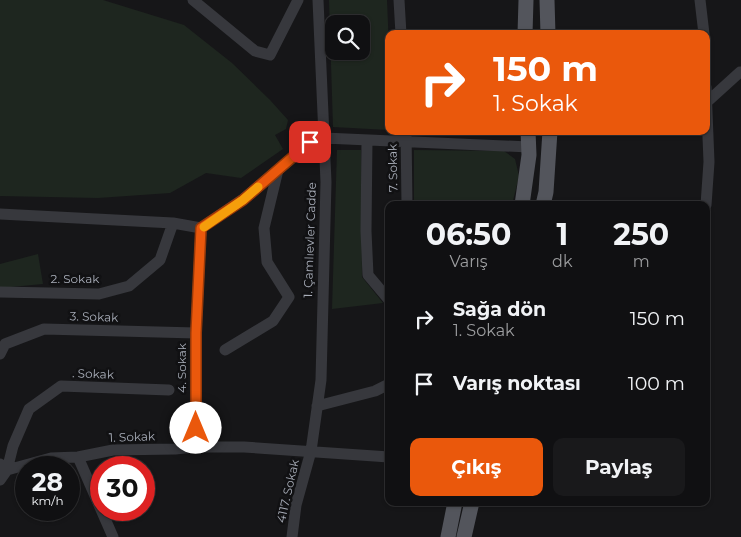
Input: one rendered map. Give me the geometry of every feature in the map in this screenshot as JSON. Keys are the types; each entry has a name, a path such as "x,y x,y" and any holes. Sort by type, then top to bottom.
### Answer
{"main road":[{"path":"526,0 526,30"},
{"path":"547,0 548,30"},
{"path":"523,201 529,155 528,135"},
{"path":"544,201 550,135"},
{"path":"448,537 454,506"},
{"path":"464,537 471,506"}],"street":[{"path":"193,0 255,51 270,55 298,0"},
{"name":"1. Çamlıevler Cadde","path":"311,451 320,380 326,182 318,0"},
{"path":"400,0 401,30"},
{"path":"700,0 704,30"},
{"path":"710,99 741,72"},
{"path":"0,214 173,223 201,228 243,200 324,135 367,140 406,137 529,147"},
{"path":"706,201 709,162 708,135"},
{"name":"7. Sokak","path":"406,137 408,201"},
{"path":"367,140 366,231 368,275 385,295"},
{"path":"224,350 273,321 289,297 267,262 264,228 278,170"},
{"name":"2. Sokak","path":"0,292 99,294 129,286 160,260 173,223"},
{"name":"4. Sokak","path":"196,448 196,333 201,228"},
{"name":"3. Sokak","path":"0,354 6,344 44,329 196,333"},
{"name":". Sokak","path":"2,471 29,409 61,386 169,390"},
{"path":"317,406 376,391 385,386"},
{"name":"1. Sokak","path":"80,457 113,450 244,447 385,457"},
{"name":"4117. Sokak","path":"292,537 296,505 311,451"},
{"path":"80,462 113,537"},
{"name":"1. Sokak","path":"2,471 15,468"}],"shaded area":[{"path":"0,0 103,0 184,25 232,63 288,120 286,129 275,135 283,149 241,178 206,173 170,193 98,198 0,196"},
{"path":"329,0 387,0 388,30 385,30 385,130 333,127 331,60 370,60 370,15 329,15"},
{"path":"337,150 361,150 362,277 383,303 332,309"},
{"path":"414,150 504,151 515,159 519,176 513,201 414,201"},
{"path":"38,254 43,284 0,288 0,264"}],"slow traffic":[{"path":"204,227 243,200 258,187"}],"route":[{"path":"196,428 196,333 201,228 243,200 310,142"}]}
